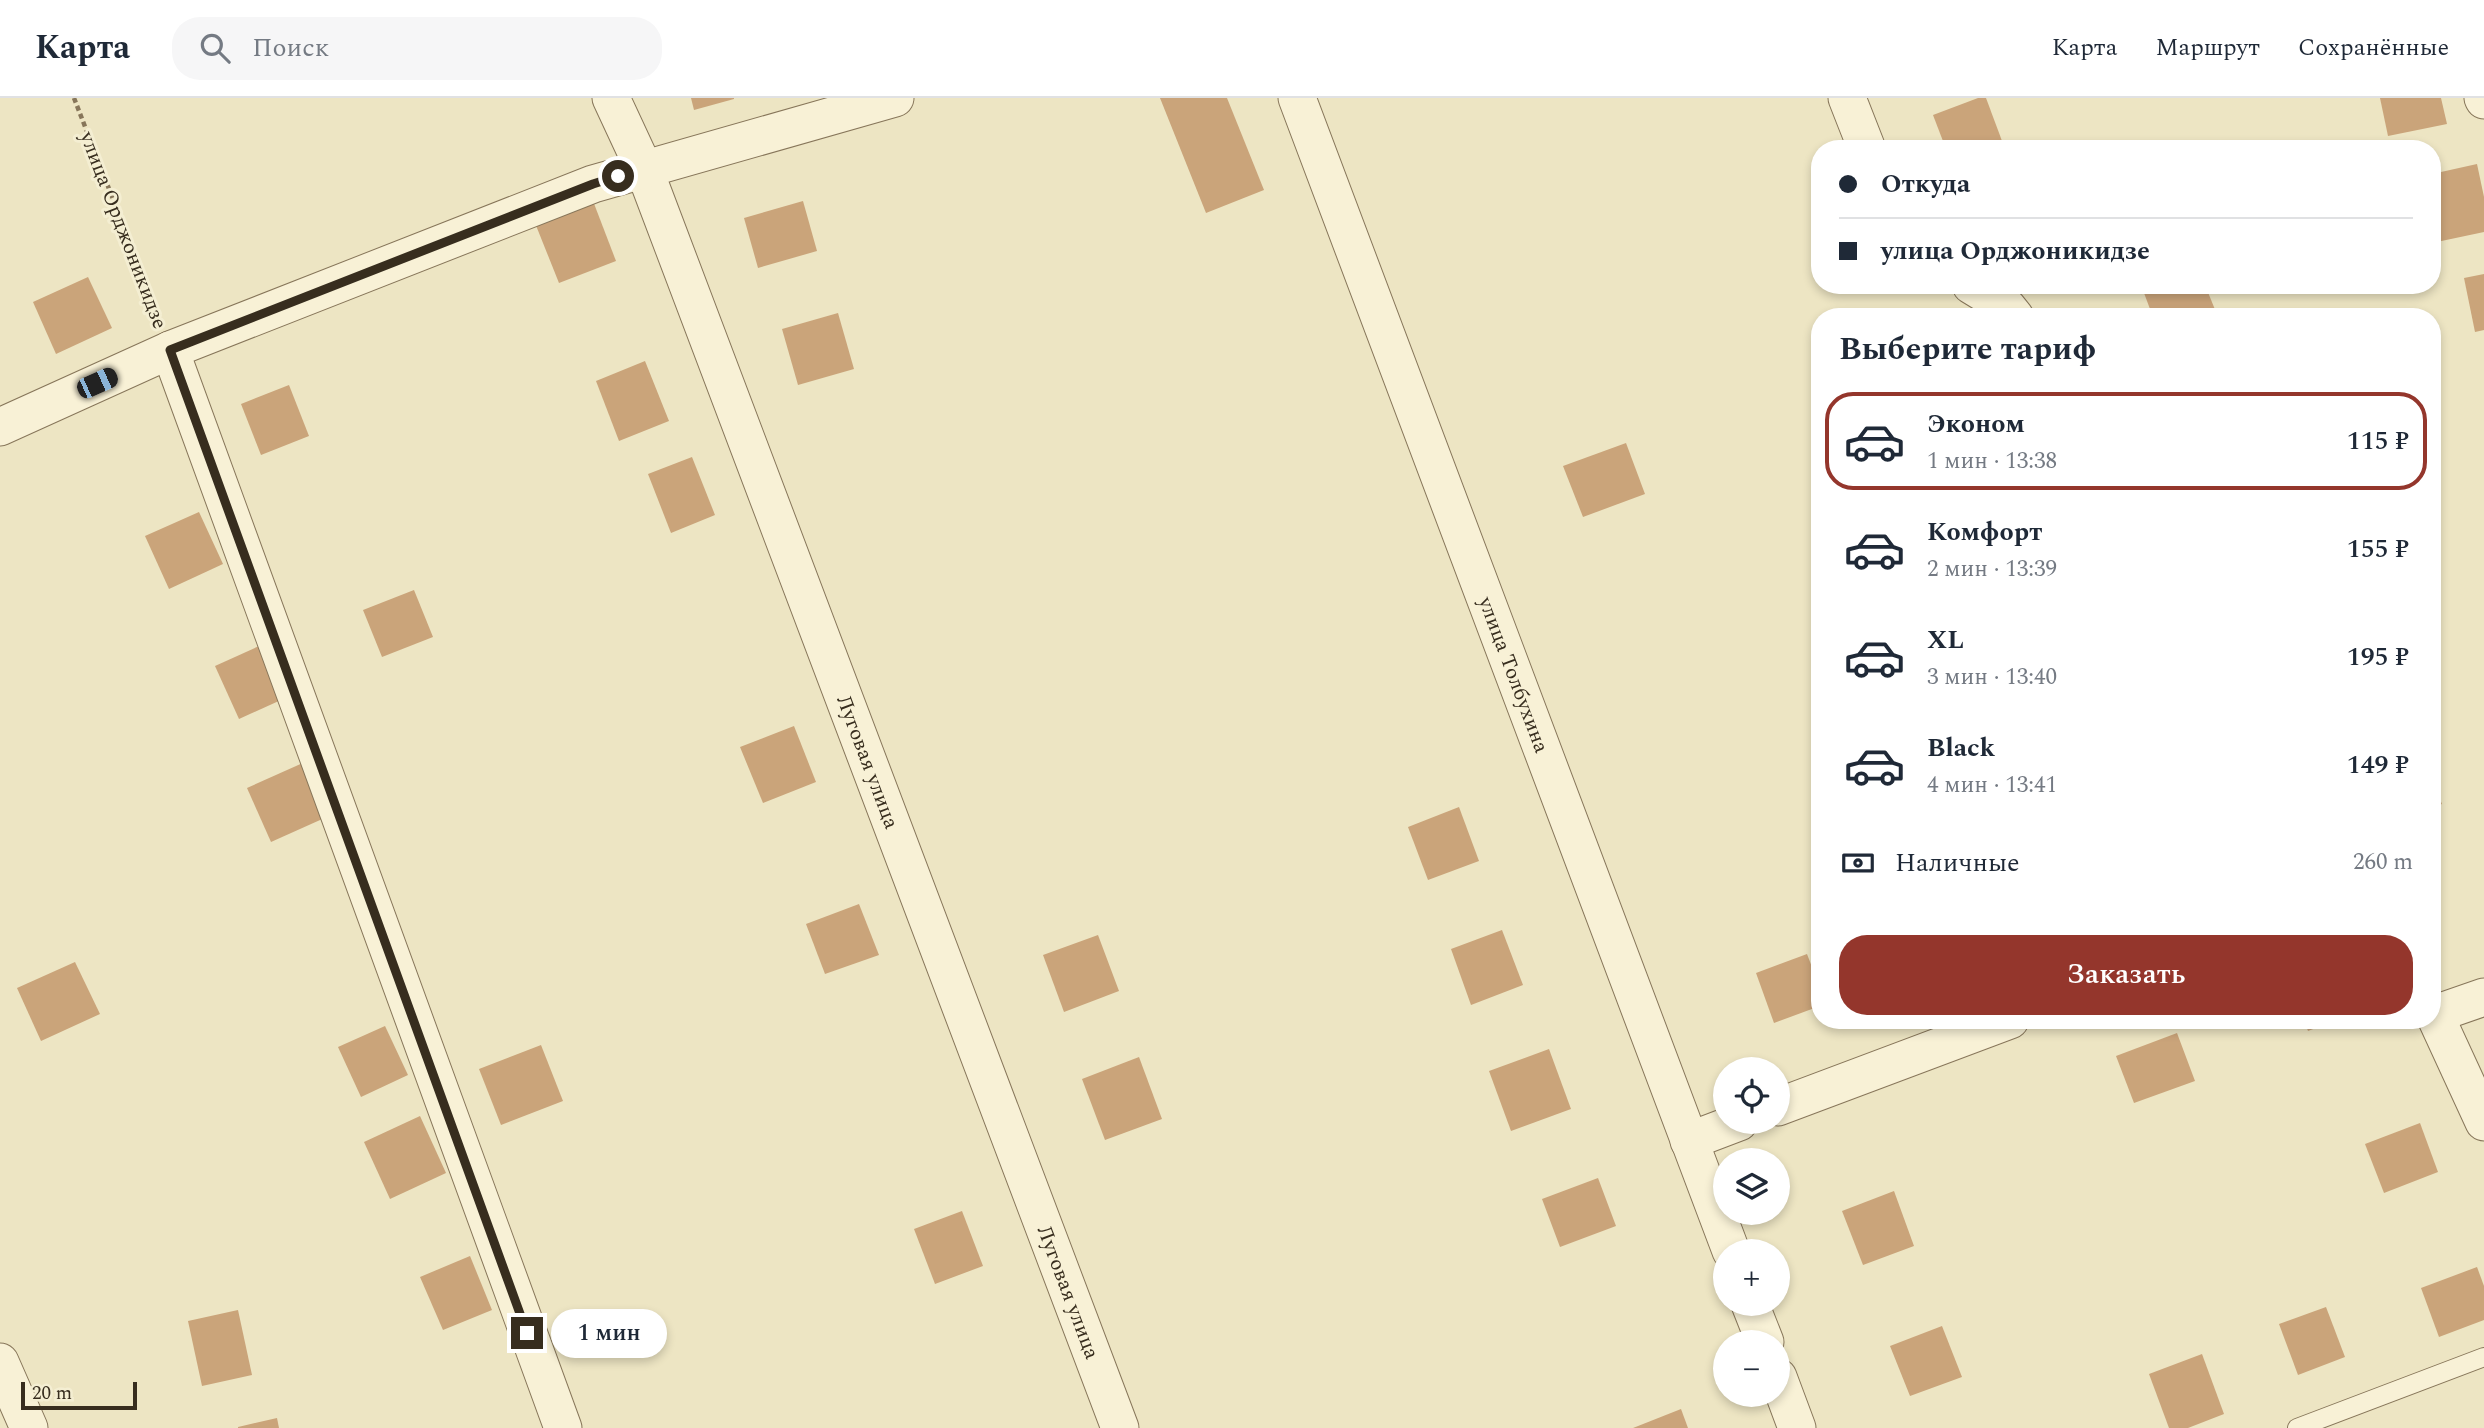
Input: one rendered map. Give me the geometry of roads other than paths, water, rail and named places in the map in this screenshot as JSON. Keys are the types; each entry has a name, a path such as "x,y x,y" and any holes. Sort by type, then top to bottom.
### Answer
{"street":[{"name":"Луговая улица","path":"611,98 644,169 1120,1428"},
{"path":"0,428 170,350 593,184 895,98"},
{"name":"улица Толбухина","path":"1297,98 1726,1239"},
{"path":"1847,98 1863,140"},
{"path":"1986,294 2008,308"},
{"name":"улица Орджоникидзе","path":"170,350 563,1428"},
{"path":"2441,1009 2484,997"},
{"path":"2441,1027 2484,1122"},
{"path":"1790,1102 1986,1029"},
{"path":"1689,1140 1713,1131"},
{"path":"0,1362 29,1428"},
{"path":"1789,1407 1797,1428"}],"lane":[{"path":"2297,1428 2484,1357"}]}
